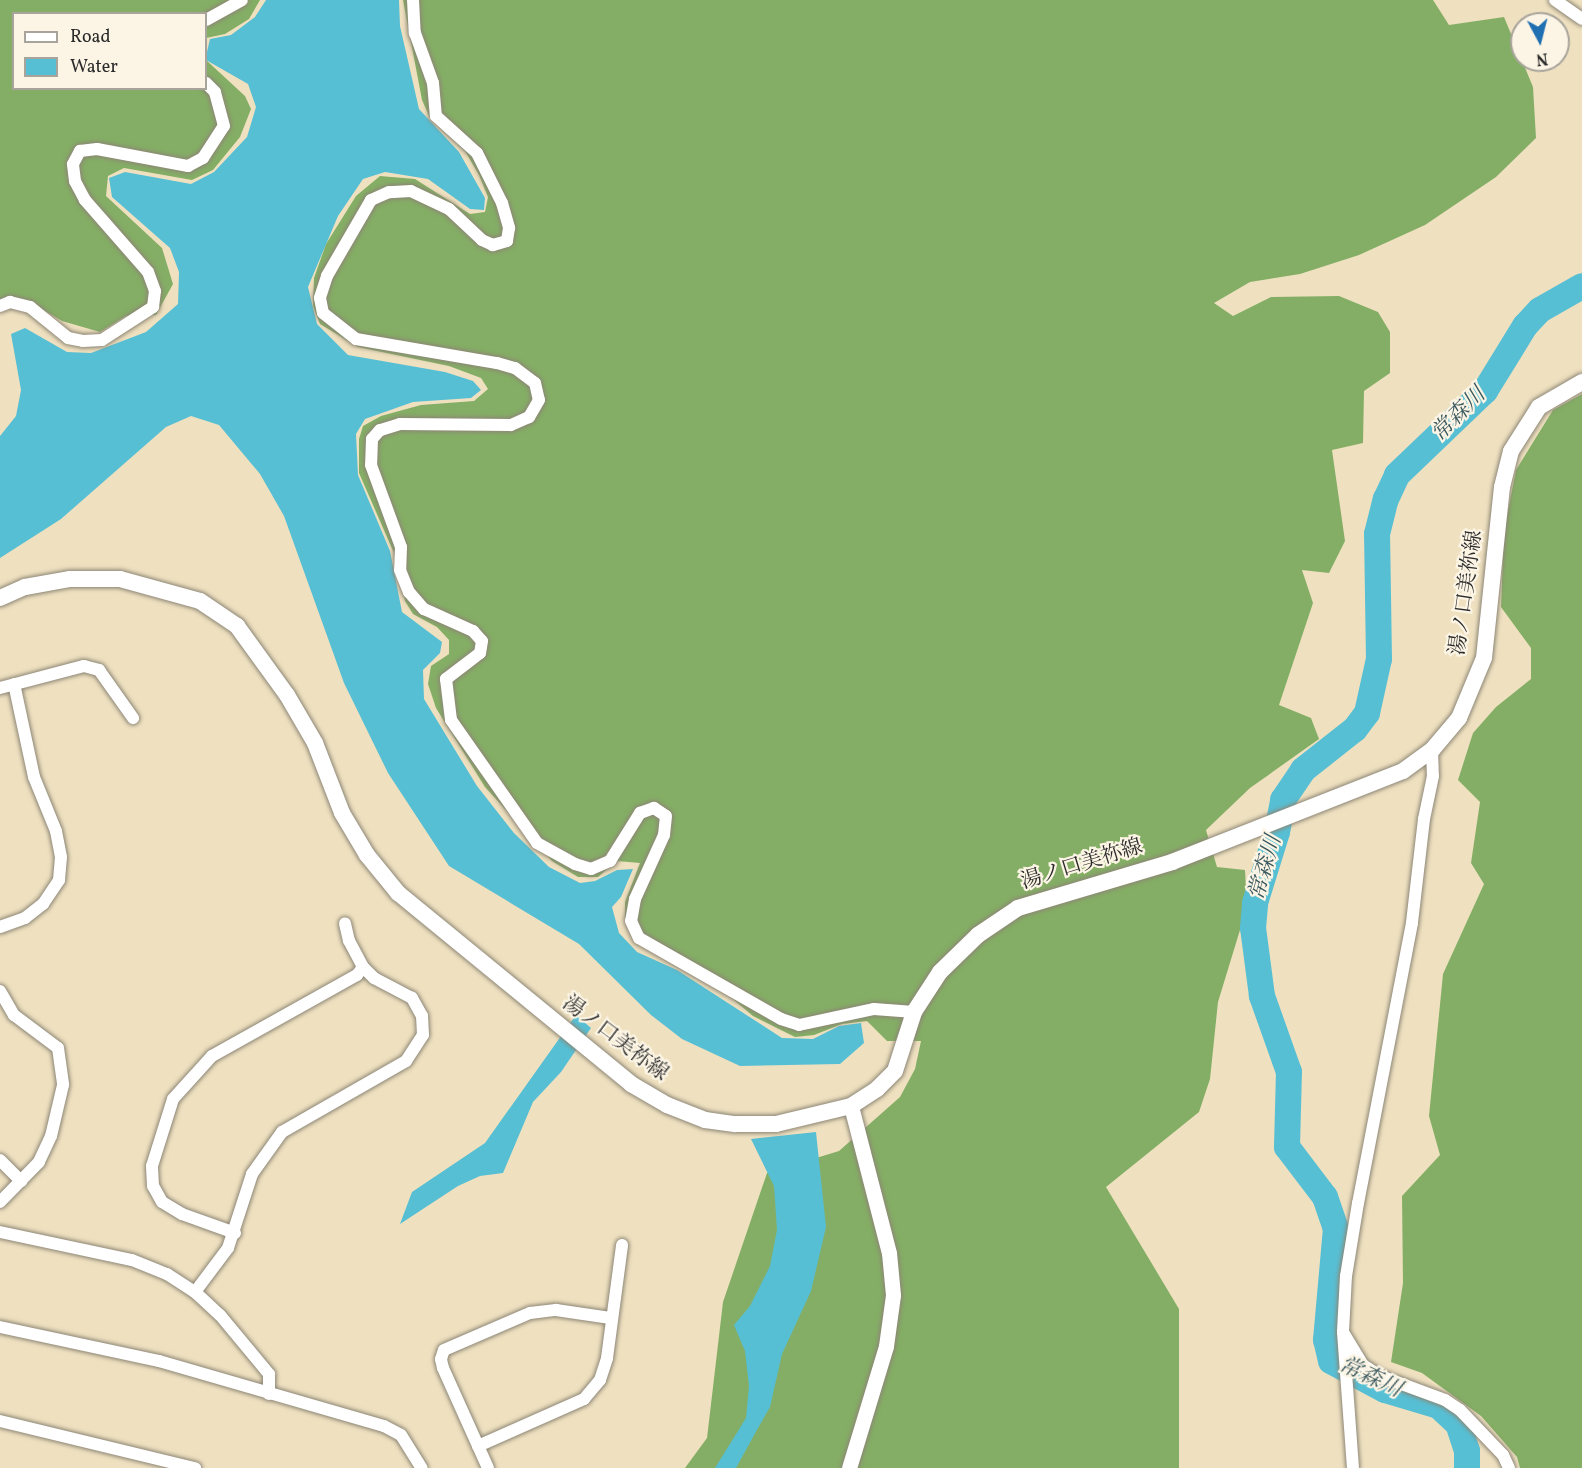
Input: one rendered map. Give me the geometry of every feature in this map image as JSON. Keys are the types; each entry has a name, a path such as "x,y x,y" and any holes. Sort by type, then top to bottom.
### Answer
{"main road":[{"name":"湯ノ口美祢線","path":"0,598 25,587 70,579 120,579 162,588 200,601 237,626 264,658 315,743 342,813 367,855 398,893 599,1059 667,1106 705,1120 735,1124 776,1124 851,1106 877,1089 895,1071 914,1012 940,972 978,934 1018,908 1172,862 1403,771 1432,750 1459,718 1484,658 1502,487 1511,451 1539,407 1582,382"}],"street":[{"path":"207,19 242,0"},
{"path":"413,0 415,33 434,83 436,116 477,153 502,203 509,228 507,242 493,245 482,240 448,209 411,191 389,192 371,200 327,276 320,298 323,313 356,339 497,363 515,368 535,383 539,400 529,417 511,425 400,424 380,430 372,439 370,465 401,547 400,570 409,592 424,609 473,631 482,641 480,653 446,679 450,720 537,843 575,864 591,869 610,861 640,813 654,808 666,816 664,836 635,899 631,921 639,938 781,1019 799,1025 874,1009 914,1012"},
{"path":"1556,0 1582,19"},
{"path":"0,306 10,302 30,307 68,338 83,341 102,340 153,307 155,291 148,272 85,200 75,181 73,164 80,151 97,149 188,166 203,158 224,126 215,92 207,83"},
{"path":"0,688 84,666 99,670 133,718"},
{"path":"0,927 25,918 43,904 59,880 61,857 56,831 34,777 14,684"},
{"path":"1353,1468 1343,1332 1346,1276 1358,1203 1413,923 1424,819 1433,776 1432,750"},
{"path":"195,1292 212,1274 235,1233 252,1174 282,1132 406,1061 416,1050 423,1035 422,1016 412,998 374,978 363,967 349,941 345,923"},
{"path":"235,1233 182,1214 162,1202 153,1186 152,1166 172,1099 212,1056 357,975 363,967"},
{"path":"0,992 14,1015 58,1048 63,1085 51,1137 39,1162 0,1202"},
{"path":"849,1468 886,1346 893,1295 890,1253 851,1106"},
{"path":"0,1160 21,1181"},
{"path":"0,1232 132,1260 168,1274 195,1292 269,1374 269,1394"},
{"path":"478,1446 584,1399 600,1380 607,1358 610,1318 622,1245"},
{"path":"488,1468 443,1368 441,1359 444,1350 530,1313 556,1310 610,1318"},
{"path":"0,1327 159,1361 384,1426 401,1435 422,1468"},
{"path":"1343,1332 1363,1365 1380,1376 1445,1400 1460,1410 1503,1455 1509,1468"},
{"path":"0,1421 195,1468"}],"green space":[{"path":"0,0 260,0 249,19 225,34 207,38 207,12 12,12 12,90 207,90 207,61 245,96 251,109 240,137 213,170 192,180 124,168 108,176 106,196 162,248 173,284 156,315 126,316 100,332 62,321 30,302 0,303"},
{"path":"403,0 1433,0 1449,25 1504,17 1510,31 1510,72 1527,72 1533,87 1536,138 1496,177 1425,225 1359,255 1300,274 1250,282 1214,303 1233,316 1271,297 1339,296 1378,312 1390,332 1390,373 1364,391 1363,443 1332,450 1345,541 1329,573 1302,570 1313,603 1279,705 1311,718 1319,739 1250,788 1206,830 1217,867 1245,870 1247,907 1218,1002 1210,1079 1199,1112 1106,1187 1179,1309 1179,1468 685,1468 707,1438 723,1302 767,1173 839,1151 900,1097 915,1069 921,1041 887,1041 867,1021 842,1024 814,1035 795,1037 753,1016 727,994 638,943 625,917 625,902 640,863 617,861 598,877 578,877 552,861 485,787 436,708 428,684 431,666 449,654 449,640 437,627 413,614 405,601 394,553 359,473 359,439 363,426 381,416 421,405 474,401 488,389 481,378 449,366 358,347 320,324 313,306 314,278 326,244 356,196 380,176 415,179 470,214 485,212 488,197 479,175 465,151 430,118 422,100"},
{"path":"1582,394 1582,1468 1520,1468 1517,1457 1481,1416 1422,1373 1391,1362 1403,1283 1402,1196 1440,1155 1429,1116 1443,974 1484,884 1471,863 1480,802 1458,780 1473,733 1496,707 1531,679 1531,648 1501,607 1504,531 1516,470 1553,410"}],"water":[{"path":"266,0 399,0 400,26 419,109 459,152 485,198 484,210 470,209 428,179 385,172 363,179 338,216 308,287 317,324 348,355 445,372 473,381 481,390 471,398 413,402 365,419 356,434 358,475 390,551 402,612 442,642 440,653 423,670 424,699 477,786 514,833 549,867 580,883 595,881 617,870 633,869 621,897 612,907 619,933 637,952 677,970 782,1038 813,1039 839,1026 861,1023 864,1043 840,1064 740,1066 682,1039 651,1015 579,944 449,866 388,773 344,683 284,516 260,474 219,425 191,416 166,427 61,519 0,558 0,436 16,416 21,390 11,334 25,328 67,352 91,353 146,332 178,304 179,272 170,248 112,197 109,178 125,172 191,184 214,172 247,137 256,107 248,84 207,61 207,52 210,39 231,35 255,17"},
{"path":"576,1015 591,1028 561,1072 533,1102 503,1173 480,1176 458,1186 400,1224 412,1192 485,1143"},
{"path":"816,1132 826,1227 811,1291 782,1354 770,1407 736,1468 715,1468 746,1418 749,1386 745,1351 734,1325 750,1306 770,1266 777,1230 774,1186 751,1139"}],"waterway":[{"name":"常森川","path":"1467,1468 1467,1451 1458,1424 1439,1406 1385,1390 1331,1361 1326,1340 1336,1229 1325,1197 1287,1147 1289,1072 1262,996 1253,928 1255,903 1277,832 1283,800 1303,770 1355,729 1367,713 1379,659 1377,534 1386,499 1397,475 1485,391 1525,326 1540,310 1582,286"}]}
